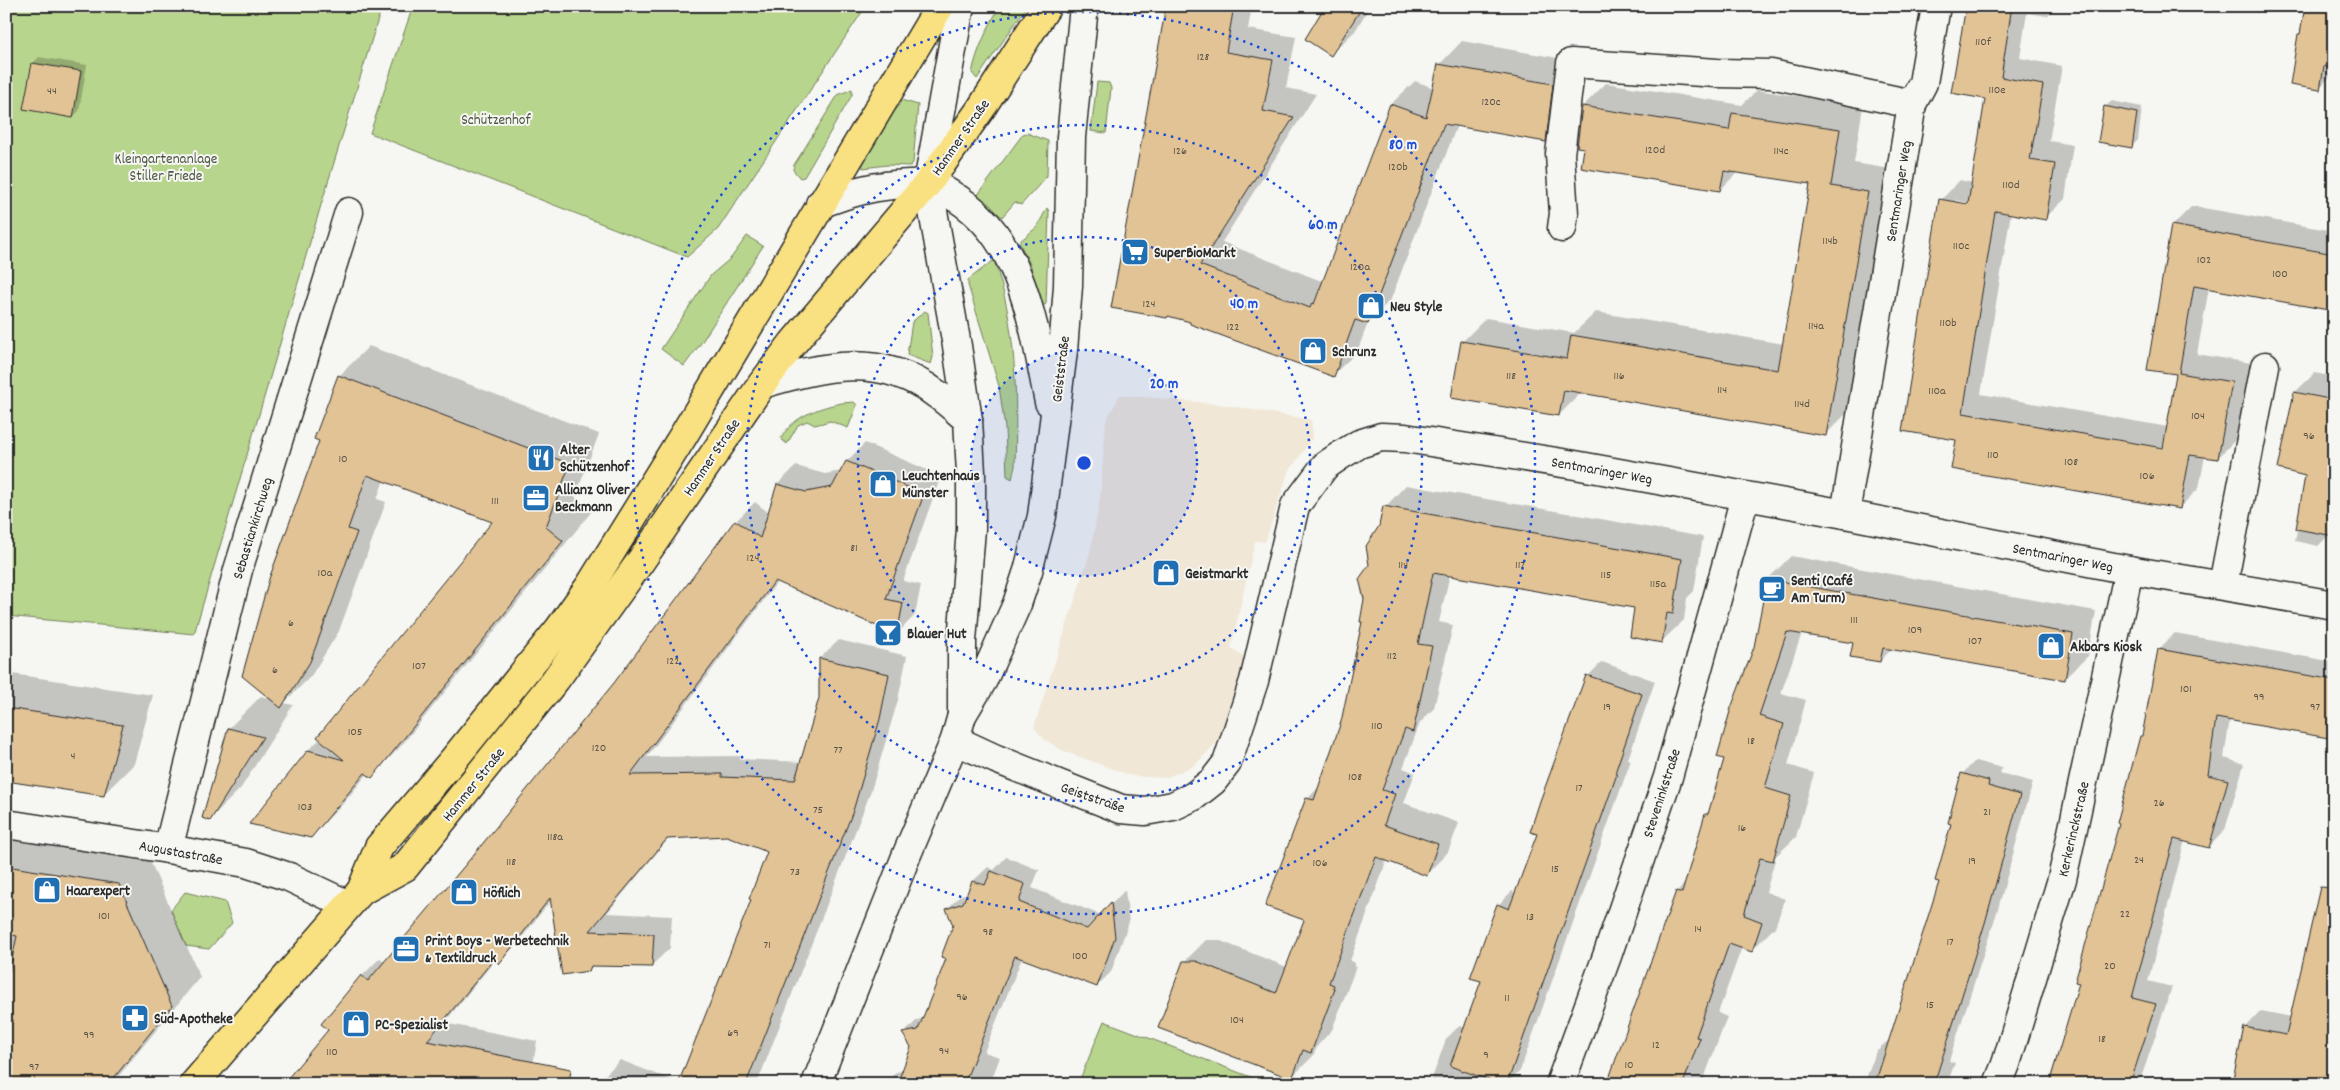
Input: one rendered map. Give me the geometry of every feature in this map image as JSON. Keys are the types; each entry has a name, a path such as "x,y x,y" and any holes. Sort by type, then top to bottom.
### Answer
{"main road":[{"name":"Hammer Straße","path":"194,1084 354,898 379,847 454,759 559,629 592,584 683,436 940,6"},
{"name":"Hammer Straße","path":"354,898 405,867 545,694 640,562 762,384 793,343 928,183 985,103 1047,6"}],"street":[{"name":"Geiststraße","path":"959,728 962,641 971,529 971,473 968,420 928,183 960,6"},
{"name":"Geiststraße","path":"816,1084 959,728 984,680 1017,604 1028,571 1042,516 1068,286 1072,137 1084,6"},
{"name":"Sentmaringer Weg","path":"1845,514 1912,104 1923,83 1936,6"},
{"path":"1562,228 1564,214 1560,154 1572,63 1717,73 1771,74 1912,104"},
{"path":"820,204 860,190 897,184 928,183 963,203 982,219 998,238 1011,258 1026,304 1053,423"},
{"name":"Sebastiankirchweg","path":"168,848 238,570 349,212"},
{"path":"762,384 798,373 831,367 868,365 898,373 915,381 935,392 968,420"},
{"path":"2223,585 2264,366"},
{"name":"Sentmaringer Weg","path":"1359,444 1381,437 1405,438 1575,465 1845,514 2129,570 2334,605"},
{"name":"Geiststraße","path":"959,728 996,759 1121,809 1145,811 1174,806 1194,796 1214,781 1226,763 1254,681 1295,506 1325,466 1359,444"},
{"name":"Steveninkstraße","path":"1560,1084 1607,956 1668,777 1744,497"},
{"name":"Kerkerinckstraße","path":"1998,1084 2062,879 2129,570"},
{"name":"Augustastraße","path":"6,824 168,848 246,863 354,898"}],"shaded area":[{"name":"Geistmarkt","path":"1120,395 1219,404 1311,420 1313,437 1288,473 1265,542 1255,541 1231,648 1244,656 1228,724 1218,741 1195,765 1165,778 1132,776 1061,750 1044,739 1034,727 1090,553 1100,499 1106,421"}],"green space":[{"name":"Kleingartenanlage Stiller Friede","path":"6,6 382,6 194,634 6,616"},
{"name":"Schützenhof","path":"413,6 866,6 718,229 687,257 370,133"},
{"path":"1000,6 1027,6 977,79 972,73 977,55 987,30"},
{"path":"1097,82 1109,83 1111,88 1106,133 1091,131"},
{"path":"852,89 852,95 804,177 800,178 793,170 794,165 838,95"},
{"path":"901,100 918,105 913,163 910,166 887,165 863,168 862,163"},
{"path":"1027,133 1048,141 1047,176 1021,205 1015,202 1002,217 977,196 1023,134"},
{"path":"1047,208 1049,211 1046,304 1041,307 1037,303 1031,266 1019,242 1037,227"},
{"path":"747,236 763,246 701,343 684,366 661,349 711,275 731,258"},
{"path":"994,260 1007,310 1014,362 1016,440 1015,466 1012,479 1007,476 1005,428 999,386 968,285 968,280"},
{"path":"925,311 928,313 933,357 931,364 907,355 912,322"},
{"path":"854,402 857,405 848,428 830,421 815,425 807,421 798,425 787,444 781,439 792,425 807,414 842,403"},
{"path":"185,892 225,902 232,923 209,949 186,946 171,910"},
{"path":"1104,1021 1269,1084 1078,1084"}],"building":[{"path":"1166,6 1234,6 1226,52 1273,60 1263,111 1294,117 1200,265 1310,308 1312,303 1314,304 1390,104 1426,117 1438,64 1553,84 1546,142 1444,124 1368,324 1355,320 1334,377 1190,324 1190,322 1168,316 1167,318 1111,308"},
{"path":"1325,6 1363,6 1331,56 1305,39"},
{"path":"1966,6 2012,6 2001,77 2043,85 2030,160 2055,164 2046,220 1995,211 1963,413 2163,448 2176,374 2147,370 2171,225 2334,254 2334,311 2194,286 2179,373 2232,382 2218,459 2190,455 2180,509 1951,469 1956,440 1902,431 1939,199 1968,204 1985,99 1951,93"},
{"path":"2305,6 2334,6 2334,68 2324,66 2320,90 2290,85 2298,34 2300,34"},
{"path":"32,63 81,71 73,118 23,109"},
{"path":"1582,106 1729,130 1732,113 1840,129 1831,186 1868,192 1826,436 1564,390 1559,416 1451,398 1461,341 1567,359 1571,335 1778,370 1810,184 1724,171 1720,191 1581,168 1584,148 1577,147"},
{"path":"2104,106 2137,113 2132,148 2098,142"},
{"path":"338,375 570,464 546,527 563,541 372,778 365,773 311,838 249,824 308,750 344,760 317,737 492,522 367,475 348,529 357,532 332,603 310,662 281,708 242,676 269,579 319,441 314,439"},
{"path":"2294,392 2334,400 2334,536 2296,529 2305,476 2278,469"},
{"path":"846,461 924,494 886,599 903,603 897,635 775,581 630,775 722,774 722,777 795,780 819,698 819,658 889,674 880,719 853,811 746,1084 678,1084 751,900 749,899 767,852 727,836 667,839 590,931 654,934 652,967 591,966 589,971 562,975 550,898 499,964 494,959 427,1041 571,1069 569,1084 283,1084 328,1030 321,1024 361,975 368,981 466,864 614,683 735,520 760,538 777,484 806,492 832,487"},
{"path":"1383,506 1682,559 1673,614 1667,613 1662,643 1630,637 1634,608 1433,573 1418,644 1432,646 1413,732 1405,729 1382,790 1395,794 1384,825 1438,844 1427,876 1376,857 1329,983 1334,985 1333,988 1335,989 1311,1053 1303,1050 1292,1079 1158,1028 1183,961 1196,961 1276,993 1304,920 1265,906 1306,798 1314,800 1341,722 1362,622 1360,622 1364,599 1359,579 1369,565 1366,546 1379,526"},
{"path":"1767,579 2073,634 2065,680 1883,648 1880,662 1850,657 1853,643 1787,632 1759,716 1784,724 1765,788 1791,796 1773,861 1760,858 1744,915 1762,922 1752,952 1729,944 1696,1037 1700,1038 1683,1084 1607,1084 1676,891 1682,893 1705,814 1708,814 1724,759 1717,757 1731,708 1754,647"},
{"path":"2158,649 2334,680 2334,739 2216,718 2208,775 2228,780 2209,848 2174,839 2132,998 2156,1004 2130,1084 2049,1084 2079,983 2075,982 2119,824 2117,823 2140,736 2142,736"},
{"path":"1586,675 1642,694 1615,773 1617,774 1507,1084 1500,1084 1450,1066 1481,981 1470,978 1497,904 1509,909 1537,834 1530,832 1540,801"},
{"path":"6,708 123,725 104,796 6,781"},
{"path":"228,728 263,737 210,821 202,818"},
{"path":"1961,773 1989,781 1988,786 2020,795 1985,923 1934,1084 1875,1084 1939,882 1935,881 1951,824 1948,823"},
{"path":"6,866 119,884 172,1006 109,1084 6,1084 6,986 17,936 6,934"},
{"path":"991,871 1025,884 1019,902 1087,929 1111,902 1115,937 1097,987 1015,956 964,1084 897,1084 911,1047 902,1033 918,1030 946,959 941,957 953,925 946,909 963,903 972,881 985,885"},
{"path":"2320,887 2334,888 2334,1084 2232,1084 2244,1027 2286,1035"}],"place":[{"name":"SuperBioMarkt","path":"1135,252"},
{"name":"Neu Style","path":"1371,306"},
{"name":"Schrunz","path":"1313,351"},
{"name":"Alter Schützenhof","path":"541,458"},
{"name":"Leuchtenhaus Münster","path":"883,484"},
{"name":"Allianz Oliver Beckmann","path":"536,498"},
{"name":"Geistmarkt","path":"1166,573"},
{"name":"Senti (Café Am Turm)","path":"1772,589"},
{"name":"Blauer Hut","path":"888,633"},
{"name":"Akbars Kiosk","path":"2051,646"},
{"name":"Haarexpert","path":"47,890"},
{"name":"Höflich","path":"464,892"},
{"name":"Print Boys - Werbetechnik & Textildruck","path":"406,949"},
{"name":"Süd-Apotheke","path":"135,1018"},
{"name":"PC-Spezialist","path":"356,1024"}]}
